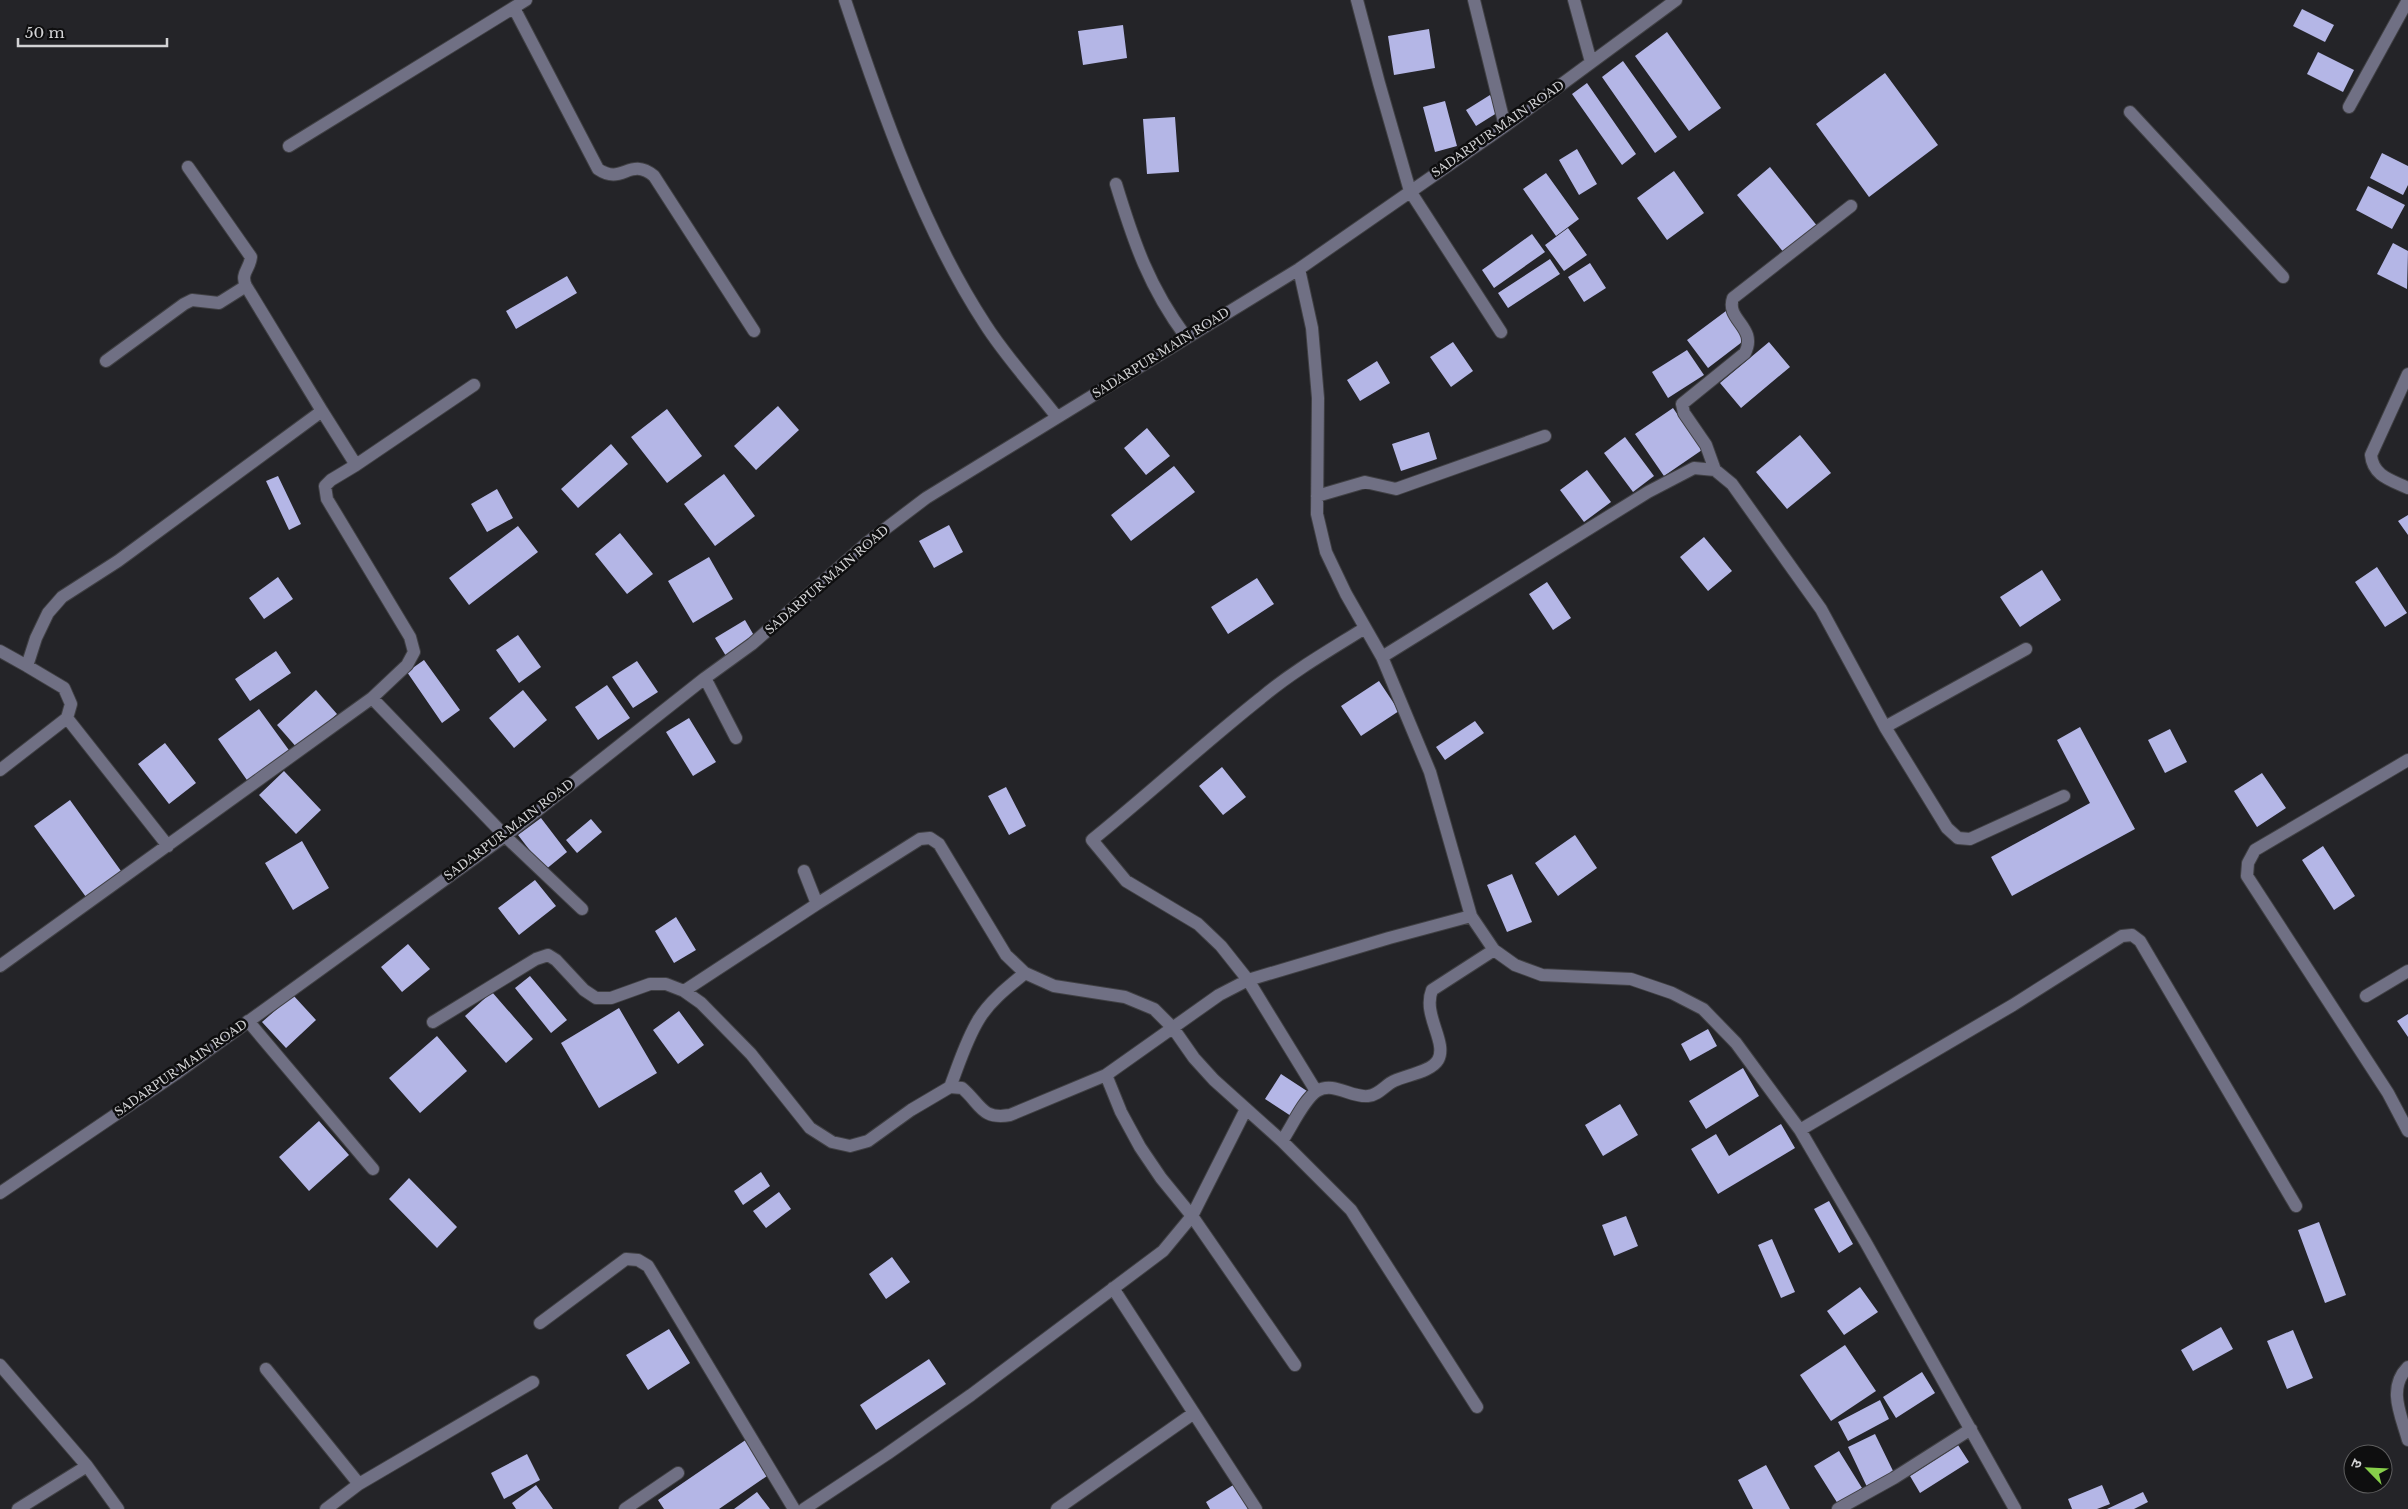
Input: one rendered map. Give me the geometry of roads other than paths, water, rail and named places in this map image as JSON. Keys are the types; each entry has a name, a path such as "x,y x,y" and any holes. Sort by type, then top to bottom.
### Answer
{"street":[{"path":"289,146 526,0"},
{"path":"845,0 899,151 941,246 985,324 1057,417"},
{"path":"1357,0 1410,191 1501,332"},
{"path":"1474,0 1506,126"},
{"path":"1574,0 1591,62"},
{"name":"SADARPUR MAIN ROAD","path":"0,1192 177,1073 504,836 705,678 752,644 868,542 926,498 1299,268 1506,126 1676,0"},
{"path":"2349,106 2408,0"},
{"path":"514,8 598,169 607,175 618,174 635,167 645,168 654,176 754,331"},
{"path":"2130,112 2283,277"},
{"path":"188,167 251,257 244,272 243,280 246,286 356,465"},
{"path":"1116,184 1147,275 1164,308 1186,337"},
{"path":"1851,206 1733,298 1732,310 1748,335 1750,344 1745,354 1682,404 1684,413 1706,445 1715,470 1732,484 1821,609 1884,727 1947,828 1958,838 1970,838 2064,796"},
{"path":"1299,268 1312,328 1317,388 1317,514 1326,552 1346,594 1382,657 1430,772 1471,916 1494,950 1515,965 1542,975 1631,979 1672,993 1703,1010 1736,1043 1800,1130 2015,1509"},
{"path":"106,361 184,304 192,300 219,303 246,286"},
{"path":"2408,374 2371,455 2372,466 2380,475 2408,488"},
{"path":"0,966 372,698 407,665 414,652 410,637 325,494 325,486 331,480 474,385"},
{"path":"27,666 36,638 48,613 62,597 118,561 322,410"},
{"path":"1317,496 1365,482 1396,489 1546,436"},
{"path":"1382,657 1648,492 1694,468 1715,470"},
{"path":"1316,1092 1248,980 1221,946 1198,924 1126,881 1092,840 1146,797 1262,697 1302,668 1365,628"},
{"path":"1884,727 2026,650"},
{"path":"0,651 64,688 71,704 67,718 0,770"},
{"path":"705,678 736,738"},
{"path":"372,698 504,836 582,909"},
{"path":"67,718 168,846"},
{"path":"2408,760 2255,850 2248,863 2247,876 2383,1085 2408,1131"},
{"path":"684,991 920,838 930,838 939,844 1006,954 1025,974 1054,986 1125,997 1154,1009 1173,1028 1194,1058 1282,1141 1351,1210 1362,1224 1477,1407"},
{"path":"804,871 817,904"},
{"path":"433,1022 536,959 548,956 556,960 584,990 596,998 611,998 650,984 666,984 684,991 701,1003 751,1054 810,1128 832,1142 850,1146 868,1141 911,1110 950,1087 962,1088 983,1111 996,1117 1010,1115 1106,1075 1219,995 1248,980 1471,916"},
{"path":"1800,1130 2013,1005 2122,936 2132,935 2140,941 2296,1206"},
{"path":"1282,1141 1316,1092 1327,1087 1367,1096 1375,1095 1394,1081 1432,1066 1438,1061 1440,1052 1428,1000 1432,990 1494,950"},
{"path":"2366,996 2408,971"},
{"path":"950,1087 966,1044 979,1019 998,996 1025,974"},
{"path":"248,1021 373,1169"},
{"path":"1106,1075 1121,1112 1140,1147 1161,1178 1192,1216 1295,1365"},
{"path":"804,1509 964,1400 1163,1250 1192,1216 1246,1109"},
{"path":"540,1323 626,1258 638,1260 648,1266 794,1509"},
{"path":"1113,1288 1256,1509"},
{"path":"0,1364 87,1466 118,1509"},
{"path":"2408,1366 2401,1374 2397,1384 2396,1396 2408,1440"},
{"path":"266,1369 360,1484"},
{"path":"326,1509 360,1484 533,1382"},
{"path":"1057,1509 1194,1413"},
{"path":"1838,1509 1894,1478 1971,1429"},
{"path":"18,1509 87,1466"},
{"path":"625,1509 678,1473"}]}
